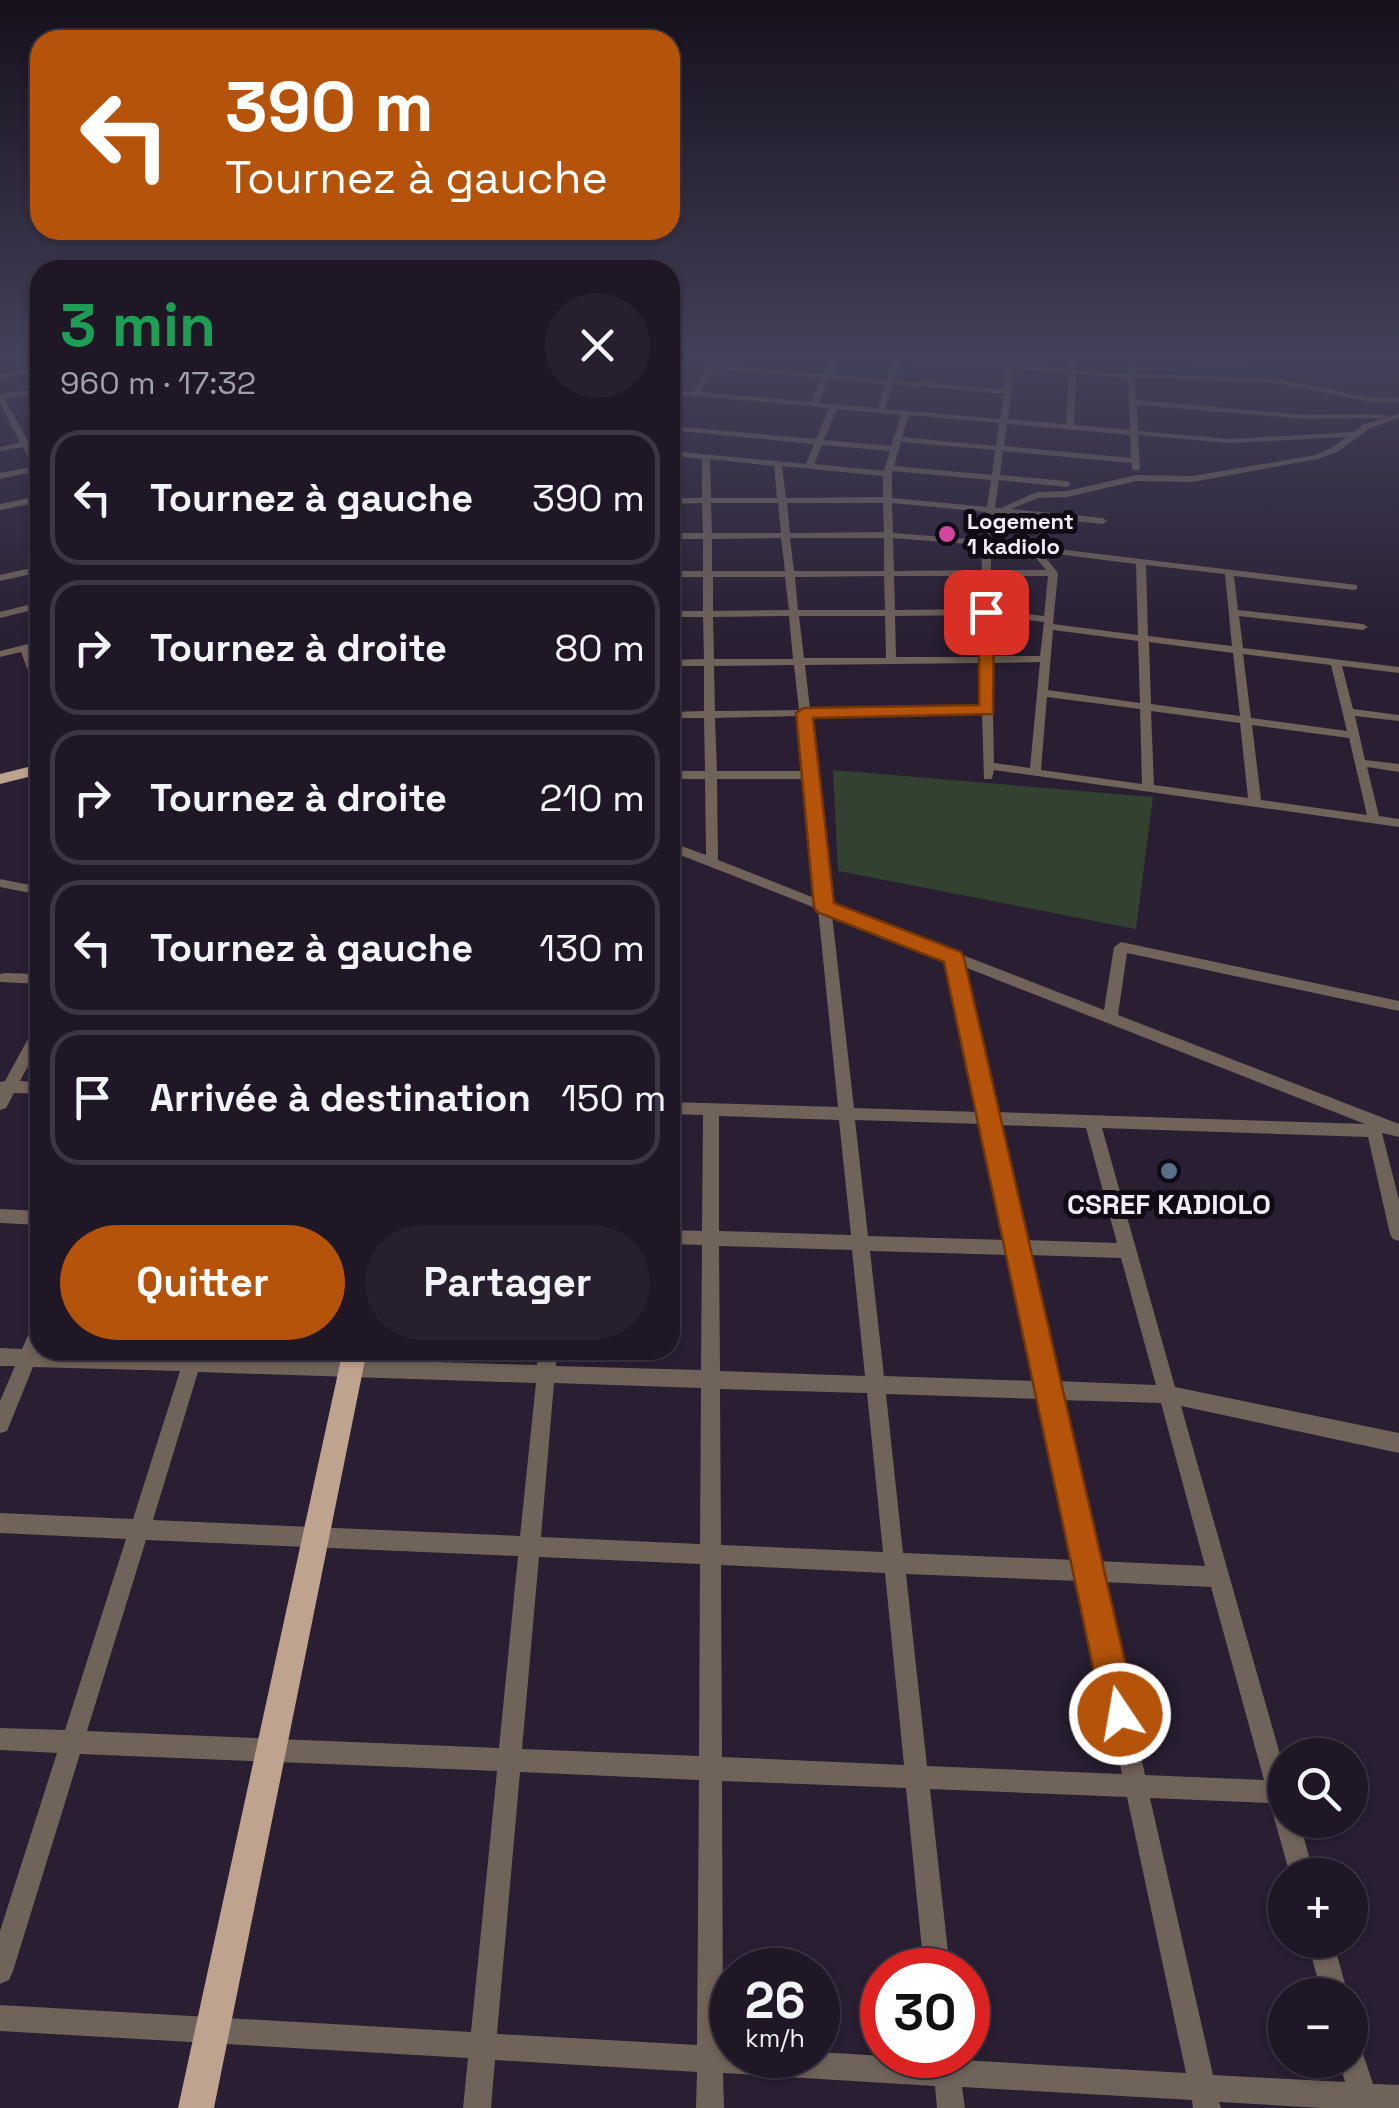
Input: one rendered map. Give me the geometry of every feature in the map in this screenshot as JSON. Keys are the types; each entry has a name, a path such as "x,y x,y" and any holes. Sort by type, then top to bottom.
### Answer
{"main road":[{"path":"0,779 30,772"},
{"path":"196,2108 353,1360"}],"street":[{"path":"809,466 815,452"},
{"path":"891,661 888,471 894,452"},
{"path":"999,452 996,510 986,543 988,771 1035,773 1399,823"},
{"path":"1046,452 1136,461"},
{"path":"1135,452 1136,478"},
{"path":"996,510 1038,495 1067,494 1136,478 1192,479 1318,457 1325,452"},
{"path":"680,453 778,464 1067,484"},
{"path":"706,456 712,863"},
{"path":"778,464 935,1948"},
{"path":"0,476 30,471"},
{"path":"680,502 888,500 1103,521"},
{"path":"0,508 30,501"},
{"path":"680,536 888,535 1354,586"},
{"path":"1035,773 1052,573 1036,553"},
{"path":"1028,573 1036,553"},
{"path":"1140,561 1148,788"},
{"path":"0,578 30,571"},
{"path":"1229,572 1255,803"},
{"path":"680,574 1052,573"},
{"path":"0,615 30,608"},
{"path":"680,614 986,612 1143,638 1399,670"},
{"path":"1234,612 1363,627"},
{"path":"0,654 30,646"},
{"path":"24,648 30,664"},
{"path":"680,663 1046,659"},
{"path":"1336,662 1374,820"},
{"path":"1043,692 1354,735"},
{"path":"680,715 987,710"},
{"path":"1348,712 1399,718"},
{"path":"1360,763 1399,768"},
{"path":"680,774 811,774"},
{"path":"680,850 1110,1018 1377,1128"},
{"path":"0,883 30,889"},
{"path":"1110,1018 1121,947 1399,1006"},
{"path":"953,958 1204,2097"},
{"path":"4,978 30,979"},
{"path":"0,1104 4,1087 30,1046"},
{"path":"4,1087 30,1088"},
{"path":"680,1108 1399,1131"},
{"path":"710,1110 710,1948"},
{"path":"1092,1122 1268,1755"},
{"path":"1377,1128 1399,1234"},
{"path":"0,1216 30,1218"},
{"path":"680,1237 1128,1250"},
{"path":"0,1424 30,1353"},
{"path":"0,1358 28,1358"},
{"path":"0,1971 193,1360"},
{"path":"366,1360 546,1374 1168,1394 1399,1443"},
{"path":"477,2108 547,1360"},
{"path":"0,1523 1219,1577"},
{"path":"0,1740 1136,1785 1268,1807"},
{"path":"0,2018 710,2059"},
{"path":"990,2070 1204,2097 1364,2102 1399,2099"},
{"path":"710,2078 710,2108"},
{"path":"948,2078 951,2108"}],"green space":[{"path":"833,770 1153,797 1136,929 838,871"}],"place":[{"name":"Logement 1 kadiolo","path":"947,534"},
{"name":"CSREF KADIOLO","path":"1169,1171"}],"route":[{"path":"986,612 987,710 804,713 824,907 953,958 1120,1714"}]}
